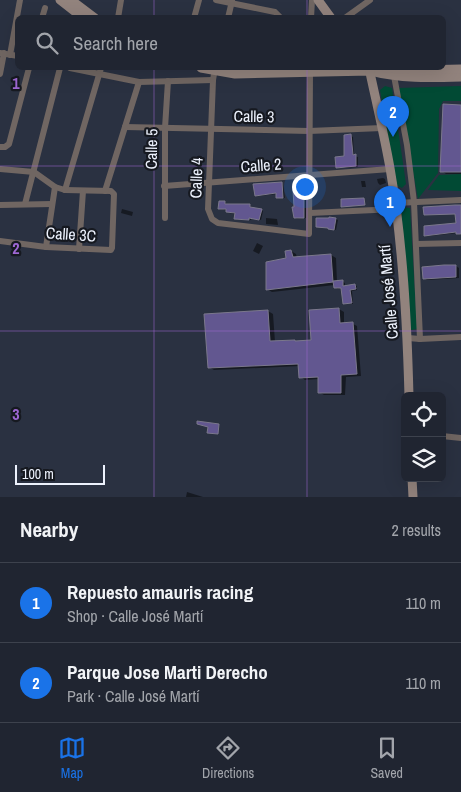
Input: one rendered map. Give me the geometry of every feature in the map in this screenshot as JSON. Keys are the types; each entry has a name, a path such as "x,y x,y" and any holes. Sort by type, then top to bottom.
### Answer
{"main road":[{"path":"60,0 84,15"},
{"path":"71,0 84,15"},
{"path":"318,0 330,15"},
{"path":"214,73 310,73 354,70"},
{"name":"Calle José Martí","path":"369,70 390,169 395,206 408,338 409,392"},
{"path":"373,70 394,76 461,78"},
{"path":"418,70 461,70"},
{"path":"412,482 413,497"}],"street":[{"path":"17,15 20,0"},
{"path":"118,15 121,0"},
{"path":"195,15 199,0"},
{"path":"216,0 275,12 278,15"},
{"path":"312,0 312,15"},
{"path":"349,15 370,0"},
{"path":"229,15 232,2"},
{"path":"43,15 45,8"},
{"path":"0,74 8,54 15,22"},
{"path":"0,147 9,144 28,70"},
{"path":"25,204 60,70"},
{"path":"65,190 100,71 139,82 168,81 214,73"},
{"name":"Calle 4","path":"214,73 209,213 216,222 310,234 310,213"},
{"path":"310,73 310,213 395,206 414,202 461,200"},
{"path":"394,76 407,145 414,202 420,339"},
{"name":"Calle 5","path":"165,218 165,128 168,81"},
{"path":"0,169 34,172 55,187 65,190 108,191 139,82"},
{"name":"Calle 3","path":"125,127 309,131 382,128"},
{"name":"Calle 2","path":"164,186 390,169"},
{"path":"46,247 55,187"},
{"path":"79,249 83,191"},
{"name":"Calle 3C","path":"0,241 46,247 110,250 112,248 114,194 108,191"},
{"path":"0,205 52,204"},
{"path":"416,244 461,243"},
{"path":"408,338 461,337"},
{"path":"446,436 461,438"}],"green space":[{"path":"385,86 392,88 406,184 402,188 396,185 380,90"},
{"path":"461,86 461,101 443,101 439,109 438,173 418,199 398,88"},
{"path":"461,174 461,191 428,190 439,175"},
{"path":"401,207 410,208 417,329 411,330"}],"building":[{"path":"443,104 461,105 461,172 440,172"},
{"path":"351,134 353,155 356,154 356,166 336,168 335,157 344,156 344,135"},
{"path":"282,182 283,198 276,198 276,193 255,196 253,184"},
{"path":"293,190 304,190 304,218 294,218 292,207 294,207"},
{"path":"364,198 365,205 341,207 341,199"},
{"path":"219,201 225,201 225,204 250,204 250,207 262,209 259,220 249,218 249,220 234,219 235,213 226,212 226,209 218,209"},
{"path":"461,205 461,234 456,234 456,232 424,236 424,226 456,223 455,214 424,215 423,207"},
{"path":"316,218 336,218 334,230 316,227"},
{"path":"291,250 293,257 331,254 333,282 266,290 266,262 286,258 285,251"},
{"path":"456,265 456,277 423,279 422,267"},
{"path":"343,280 343,286 355,284 356,289 350,290 352,303 343,304 341,288 334,288 333,281"},
{"path":"339,308 340,323 353,322 357,374 341,375 341,393 318,393 318,377 299,378 298,364 208,368 204,314 268,310 270,341 295,341 311,340 309,310"},
{"path":"197,421 219,424 218,434 207,433 208,427 197,424"}],"place":[{"name":"Parque Jose Marti Derecho","path":"393,137"},
{"name":"Repuesto amauris racing","path":"390,227"}]}
